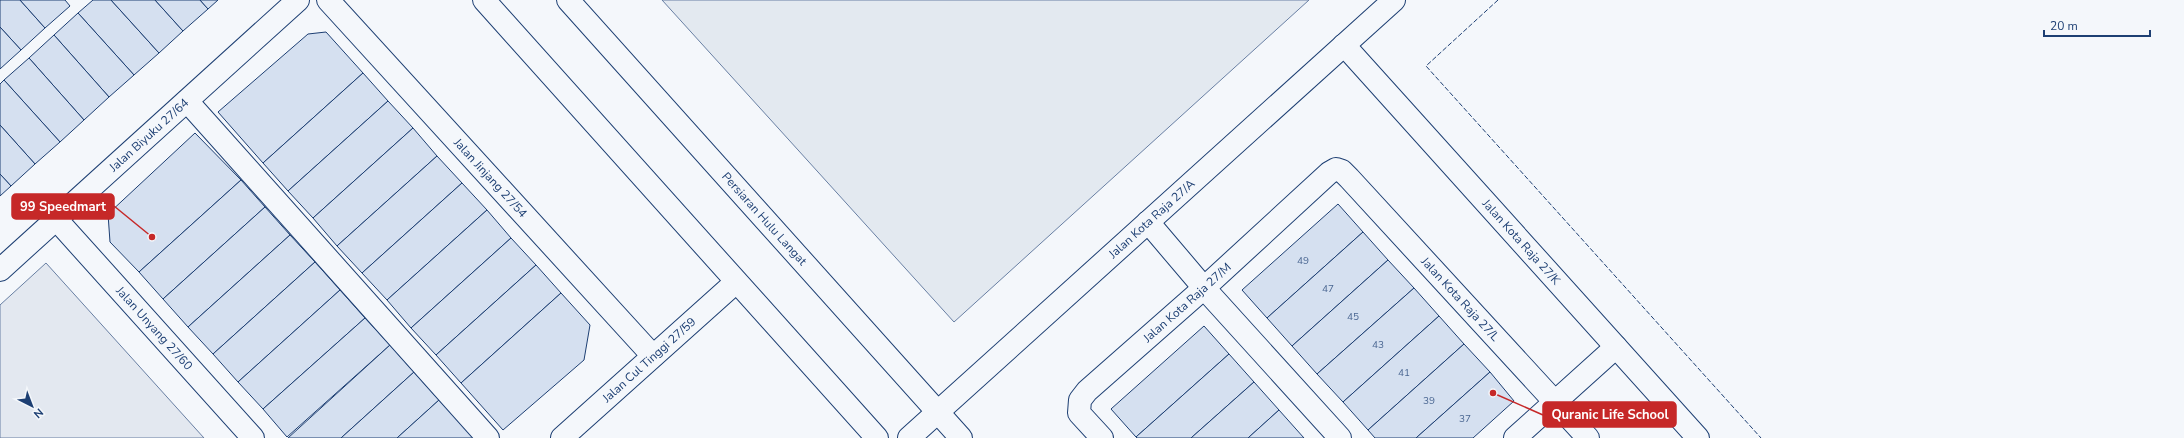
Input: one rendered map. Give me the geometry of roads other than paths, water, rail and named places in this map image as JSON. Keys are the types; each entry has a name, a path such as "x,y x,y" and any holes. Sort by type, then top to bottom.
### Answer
{"street":[{"name":"Jalan Biyuku 27/64","path":"0,270 298,0"},
{"name":"Jalan Jinjang 27/54","path":"328,0 654,356"},
{"path":"484,0 876,438"},
{"name":"Persiaran Hulu Langat","path":"568,0 961,438"},
{"name":"Jalan Kota Raja 27/A","path":"909,438 1394,0"},
{"name":"Jalan Kota Raja 27/K","path":"1344,46 1698,438"},
{"path":"187,101 488,438"},
{"name":"Jalan Kota Raja 27/L","path":"1329,173 1336,169 1342,171 1349,178 1588,438"},
{"name":"Jalan Kota Raja 27/M","path":"1102,438 1080,413 1080,400 1086,391 1204,288 1329,173"},
{"name":"Jalan Unyang 27/60","path":"56,219 253,438"},
{"path":"1148,222 1204,288 1340,438"},
{"name":"Jalan Cul Tinggi 27/59","path":"562,438 736,282"},
{"path":"1515,438 1616,347"}],"place":[{"name":"99 Speedmart","path":"152,237"},
{"name":"Quranic Life School","path":"1493,393"}]}
